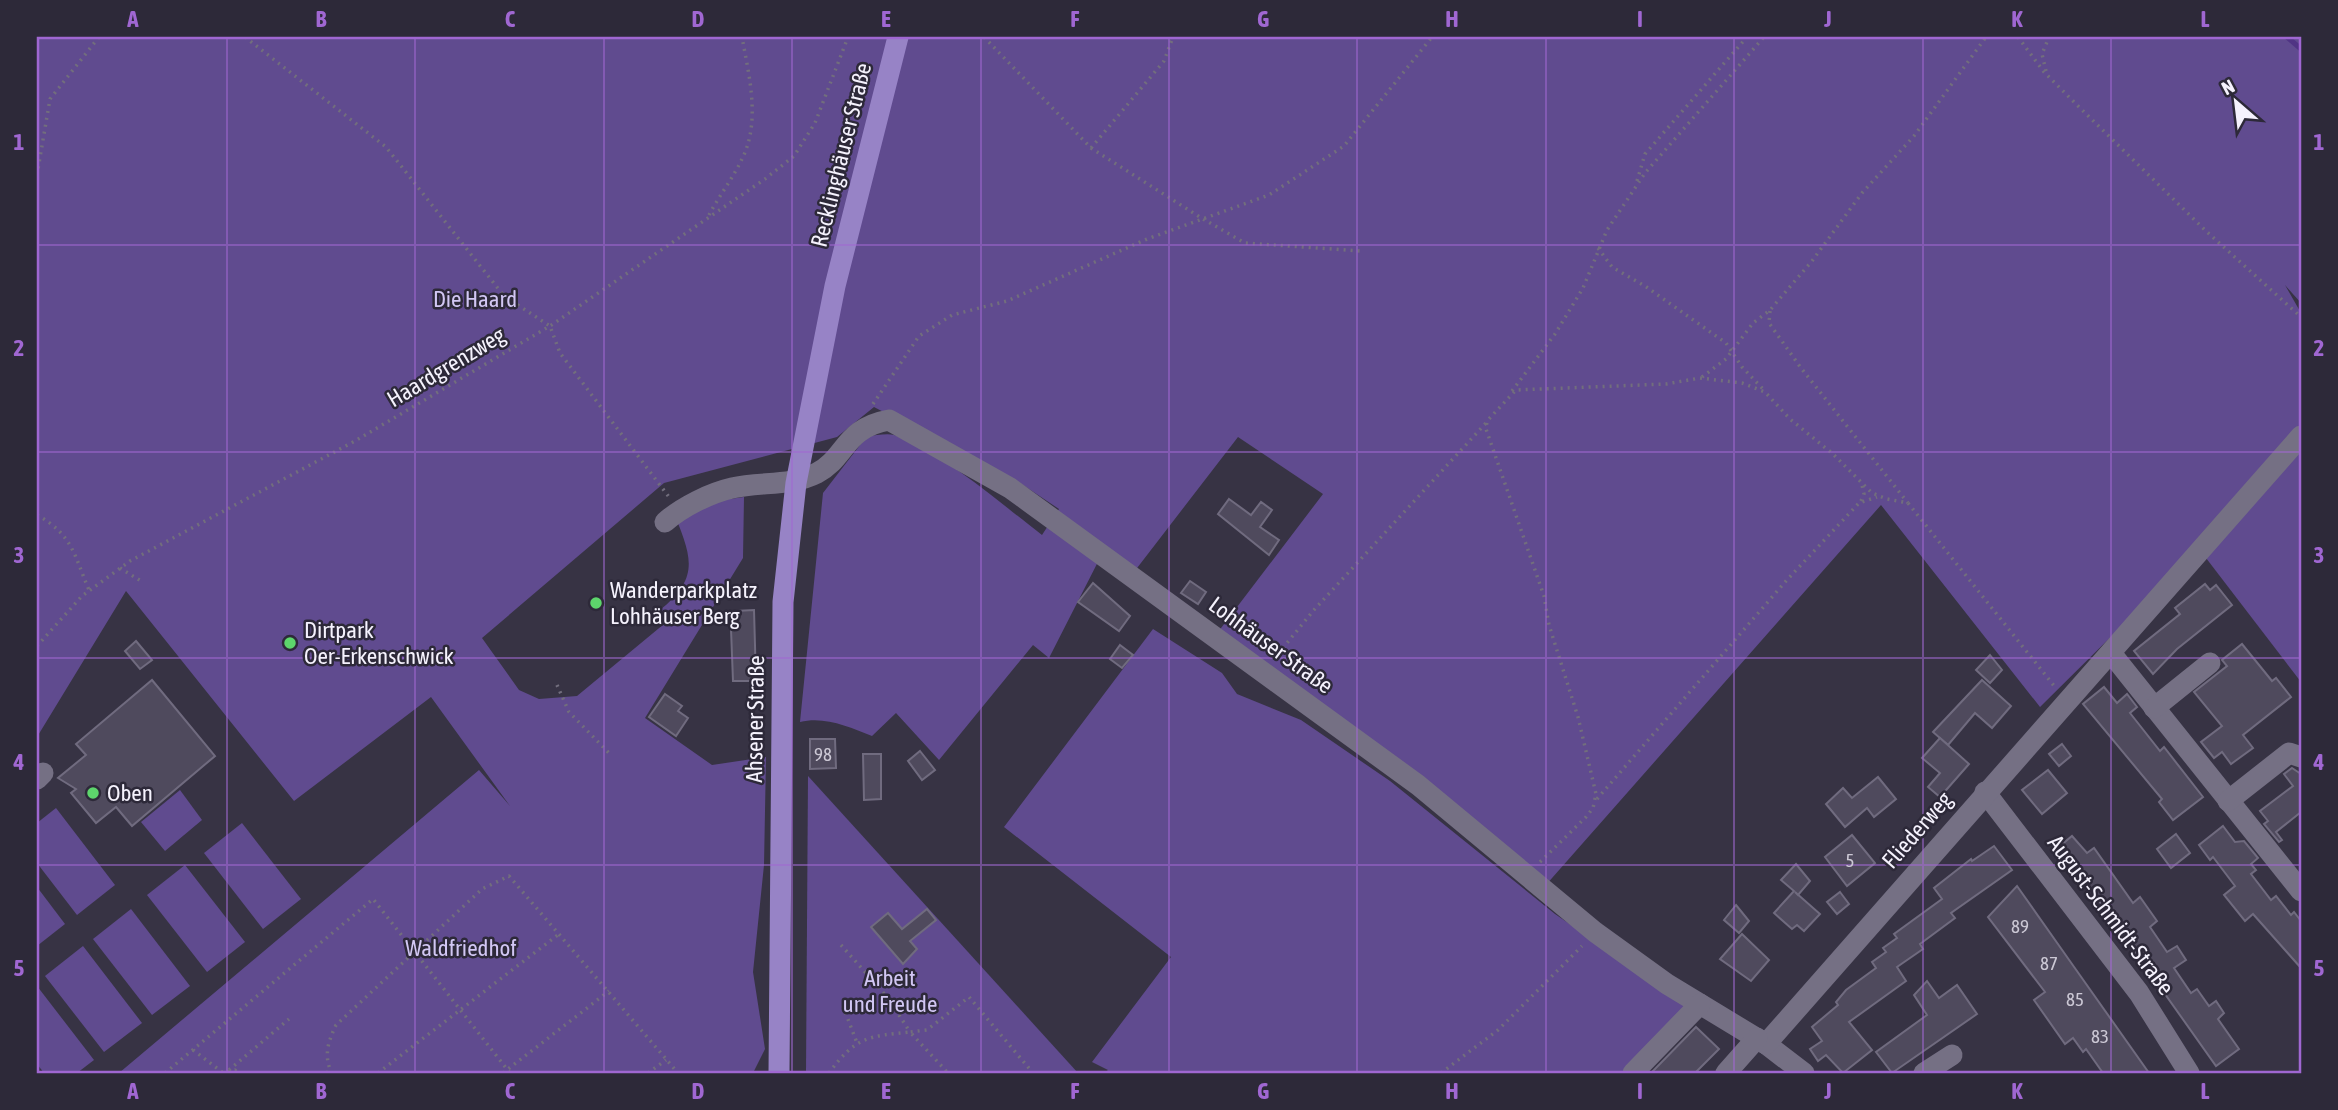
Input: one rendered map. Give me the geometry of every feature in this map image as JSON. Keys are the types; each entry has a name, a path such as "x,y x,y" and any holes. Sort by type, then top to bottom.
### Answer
{"main road":[{"name":"Recklinghäuser Straße","path":"835,286 898,37"},
{"name":"Ahsener Straße","path":"779,1073 783,603 796,483 835,286"}],"street":[{"name":"Lohhäuser Straße","path":"796,483 821,471 847,442 870,424 889,420 1010,488 1418,785 1595,932 1667,984 1761,1041 1804,1073"},
{"name":"Fliederweg","path":"1761,1041 2069,701 2301,436"},
{"path":"672,516 732,488 796,483"},
{"path":"2111,653 2298,887"},
{"path":"2154,708 2210,663"},
{"path":"2228,801 2295,755"},
{"name":"August-Schmidt-Straße","path":"1985,792 2139,993 2189,1073"},
{"path":"1633,1073 1700,1004"},
{"path":"1726,1073 1761,1041"},
{"path":"1924,1073 1952,1055"}],"path":[{"path":"37,175 50,99 99,37"},
{"path":"245,37 386,147 504,296 550,326 560,353 672,516"},
{"path":"708,217 743,158 751,131 751,88 741,37"},
{"name":"Haardgrenzweg","path":"37,646 59,619 90,590 121,568 355,441 550,326 794,156 815,123 848,37"},
{"path":"984,37 1091,148 1245,243 1361,251"},
{"path":"1091,148 1164,61 1173,37"},
{"path":"872,407 919,336 952,315 1007,301 1147,239 1269,195 1344,146 1433,37"},
{"path":"1637,184 1645,154 1746,37"},
{"path":"1264,672 1313,611 1488,421 1555,334 1576,299 1599,246 1637,184 1764,37"},
{"path":"1700,378 1726,359 1757,318 1770,310 1812,261 1862,192 1914,135 1986,37"},
{"path":"2018,37 2050,78 2206,231 2301,317"},
{"path":"2049,37 2042,59 2050,78"},
{"path":"1599,246 1599,254 1612,267 1645,286 1727,344 1740,365 1790,419 1833,454 1860,482 1880,496"},
{"path":"1770,310 1769,323 1801,368 2022,649 2069,701"},
{"path":"1738,344 1740,365"},
{"path":"1726,359 1740,365"},
{"path":"1510,393 1537,387 1666,384 1700,378 1721,379 1765,391"},
{"path":"1488,421 1486,429 1497,466 1528,547 1577,716 1595,788 1593,808"},
{"path":"1531,879 1537,865 1593,808 1602,791 1859,502 1864,494 1860,482"},
{"path":"1859,502 1868,497 1880,496 1908,503"},
{"path":"37,514 65,534 76,552 90,590"},
{"path":"121,568 141,581"},
{"path":"557,685 569,712 609,753"},
{"path":"330,1072 327,1060 328,1042 336,1024 481,889 509,876 678,1073"},
{"path":"165,1073 373,898 416,950 507,1072 609,991"},
{"path":"1441,1073 1498,1030 1595,932"},
{"path":"377,1073 560,933"},
{"path":"841,945 888,998 910,1032 948,1073"},
{"path":"829,1073 857,1043 877,1034 927,1030 969,997 1033,1073"},
{"path":"843,1006 857,1043"},
{"path":"193,1050 221,1073 229,1070 289,1019"},
{"path":"648,1073 667,1059"},
{"path":"229,1070 238,1073"}],"green space":[{"path":"37,37 2301,37 2301,303 2285,285 2301,313 2301,427 2151,597 2040,707 1881,505 1545,886 1218,632 1323,494 1238,437 1134,572 1103,552 1049,658 1033,645 939,760 896,713 872,736 828,721 800,722 823,493 867,436 894,435 913,443 952,466 1042,535 1059,509 1023,485 874,407 837,437 664,483 482,638 519,690 539,699 577,696 664,624 659,611 682,586 689,563 672,507 744,497 743,558 645,718 712,765 766,757 764,865 753,972 765,1049 753,1073 119,1073 479,770 510,806 431,697 294,801 126,591 37,737"},
{"path":"2301,443 2301,682 2206,558"},
{"path":"1153,629 1222,673 1237,694 1301,720 1390,781 1555,914 1691,1007 1626,1073 1104,1073 1108,1070 1092,1062 1171,957 1004,827"},
{"name":"Arbeit und Freude","path":"808,776 1078,1073 806,1073"},
{"path":"180,790 202,820 165,851 141,822"},
{"path":"56,808 115,885 77,915 37,863 37,823"},
{"path":"242,823 301,899 263,929 204,853"},
{"path":"185,865 245,942 207,972 147,895"},
{"path":"37,887 65,924 37,946"},
{"path":"131,909 190,986 152,1015 93,939"},
{"path":"83,946 142,1023 104,1052 45,976"},
{"path":"37,986 94,1060 77,1073 44,1073 37,1064"}],"building":[{"path":"1229,499 1251,515 1261,502 1272,510 1260,527 1279,540 1269,555 1218,514"},
{"path":"1190,581 1206,592 1198,604 1181,593"},
{"path":"1093,583 1130,616 1119,631 1078,602"},
{"path":"2205,584 2210,590 2216,585 2232,605 2177,649 2153,674 2134,651 2180,614 2175,608"},
{"path":"754,610 756,681 733,681 731,629 735,629 735,611"},
{"path":"136,641 152,660 140,669 125,651"},
{"path":"2242,644 2272,681 2276,678 2291,697 2243,735 2253,748 2231,764 2222,752 2214,758 2201,742 2222,726 2194,692 2227,666 2222,660"},
{"path":"1120,645 1133,655 1122,668 1110,659"},
{"path":"1990,655 2002,670 1990,683 1976,670"},
{"path":"152,680 215,756 132,826 116,807 96,823 71,793 76,789 58,778 86,755 76,744"},
{"path":"1982,680 2011,706 1992,728 1975,713 1948,745 1933,732"},
{"path":"2104,687 2117,703 2127,694 2137,707 2130,713 2160,751 2164,747 2203,797 2173,820 2159,802 2162,799 2083,704"},
{"path":"665,694 682,706 678,711 688,718 676,736 649,717"},
{"path":"1940,738 1969,764 1940,797 1928,787 1940,773 1922,758"},
{"path":"810,739 835,739 836,768 810,769"},
{"path":"2062,744 2071,756 2059,766 2049,754"},
{"path":"920,751 935,770 922,780 908,761"},
{"path":"863,754 881,754 881,799 864,800"},
{"path":"2292,768 2301,774 2301,812 2276,832 2282,840 2279,842 2264,824 2268,821 2260,811 2293,786 2284,774"},
{"path":"2048,770 2067,793 2042,814 2022,790"},
{"path":"1878,777 1896,799 1874,817 1867,808 1845,827 1826,804 1843,788 1852,798"},
{"path":"2223,826 2235,842 2244,841 2258,858 2251,864 2256,870 2251,874 2271,900 2276,896 2291,915 2294,912 2301,921 2301,968 2253,914 2245,921 2224,895 2235,886 2213,857 2210,860 2199,845"},
{"path":"2176,834 2190,853 2171,868 2157,849"},
{"path":"1852,835 1875,863 1847,886 1825,857"},
{"path":"2072,836 2087,853 2094,848 2133,903 2140,897 2157,921 2150,927 2167,952 2177,946 2186,960 2174,968 2191,993 2197,989 2209,1006 2216,1001 2224,1013 2218,1019 2239,1049 2216,1066 2060,846"},
{"path":"1994,846 2012,870 1951,913 1955,918 1920,944 1923,949 1897,967 1906,981 1849,1022 1872,1050 1843,1073 1826,1055 1818,1061 1810,1049 1822,1041 1812,1027 1838,1005 1836,1002 1846,990 1876,968 1872,962 1886,952 1883,948 1897,938 1894,934 1942,899 1934,888 1971,859 1972,861"},
{"path":"1796,864 1810,881 1798,895 1820,914 1804,931 1797,925 1792,929 1774,913 1794,891 1781,880"},
{"path":"2017,886 2149,1073 2103,1073 2086,1049 2083,1052 2073,1038 2065,1044 2034,1000 2045,992 1988,917"},
{"path":"1840,892 1849,904 1837,914 1827,902"},
{"path":"1736,905 1749,921 1739,933 1724,920"},
{"path":"927,909 936,920 910,941 917,949 903,964 871,927 888,913 902,929"},
{"path":"1742,934 1769,960 1751,981 1720,959"},
{"path":"1927,981 1939,998 1957,985 1977,1014 1892,1073 1876,1052 1927,1015 1914,995"},
{"path":"1696,1027 1719,1049 1695,1073 1651,1073"}],"waterway":[{"path":"2287,37 2301,49"}],"place":[{"name":"Wanderparkplatz Lohhäuser Berg","path":"596,603"},
{"name":"Dirtpark Oer-Erkenschwick","path":"290,643"},
{"name":"Oben","path":"93,793"}],"park label":[{"name":"Die Haard","path":"475,299"},
{"name":"Waldfriedhof","path":"461,948"}]}
